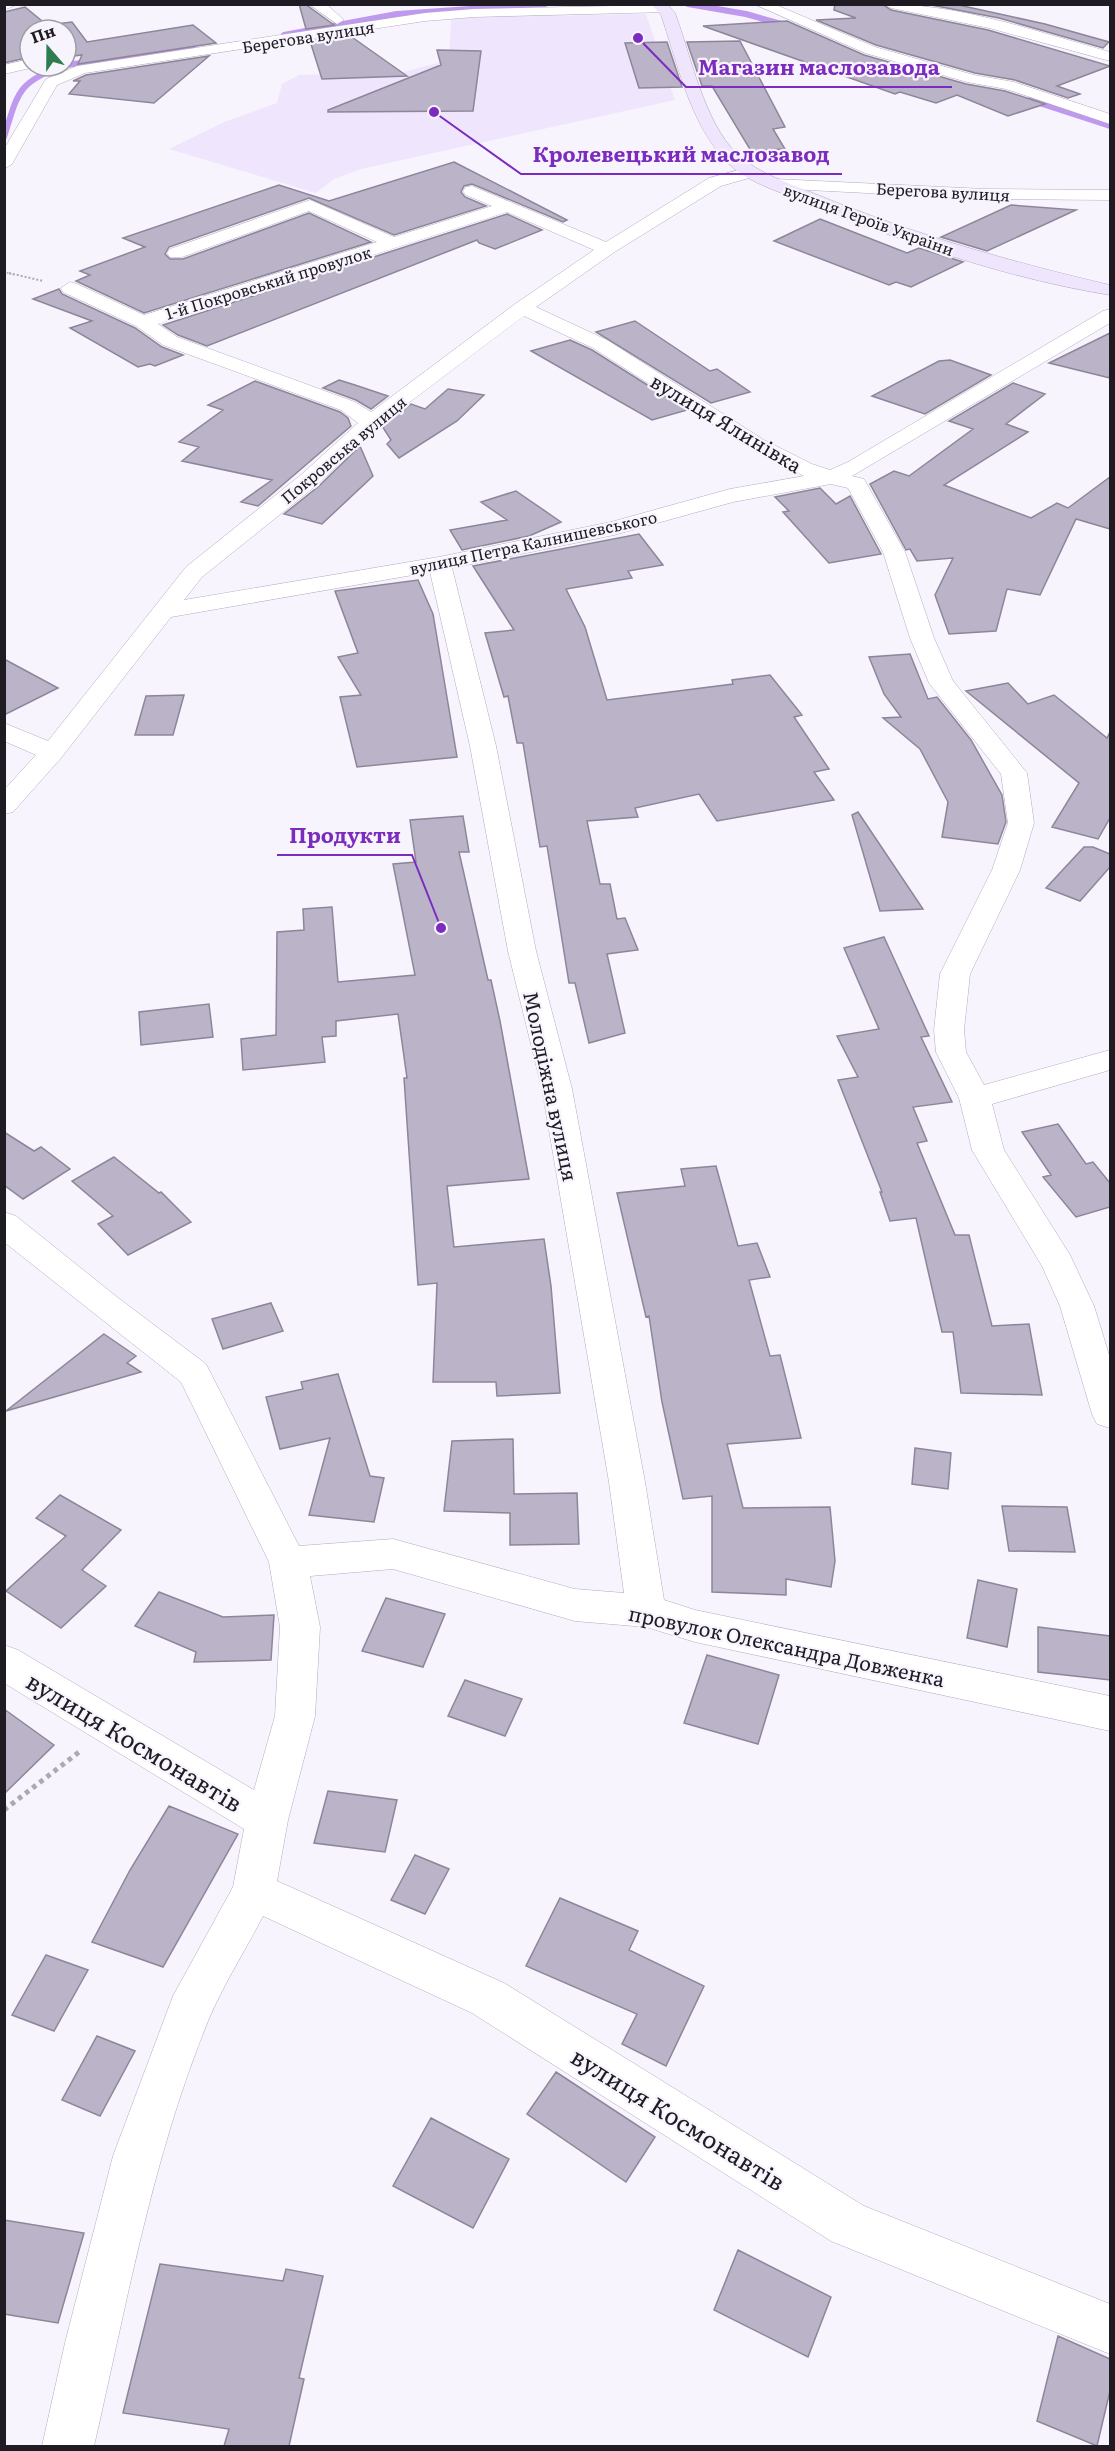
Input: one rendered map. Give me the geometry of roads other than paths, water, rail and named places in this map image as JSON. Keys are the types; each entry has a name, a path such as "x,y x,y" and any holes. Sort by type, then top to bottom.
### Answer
{"main road":[{"name":"вулиця Героїв України","path":"660,7 668,14 708,128 731,157 750,172 775,184 934,245 1021,271 1110,290"}],"street":[{"path":"4,6 11,4"},
{"path":"316,4 337,20"},
{"path":"761,4 870,50 972,79 1009,85 1110,119"},
{"path":"891,4 991,24 1110,57"},
{"name":"Берегова вулиця","path":"4,164 51,82 82,69 425,17 474,13 660,7"},
{"name":"Берегова вулиця","path":"78,56 262,33 337,20 355,12"},
{"path":"972,79 981,88 1039,106 1110,135"},
{"name":"Покровська вулиця","path":"4,806 52,753 194,572 310,479 371,422 522,308 607,249 715,182 750,172"},
{"name":"Берегова вулиця","path":"775,184 996,195 1110,195"},
{"path":"472,191 607,249"},
{"name":"1-й Покровський провулок","path":"176,254 310,205 393,243"},
{"name":"1-й Покровський провулок","path":"143,322 506,207"},
{"path":"70,288 143,322 170,341 348,406 371,422"},
{"name":"вулиця Ялинівка","path":"522,308 600,344 758,444 804,469 856,484 894,552 922,638 941,683 1014,772 1022,823 1006,870 956,974 949,1030 951,1052 975,1098 988,1150 1058,1264 1077,1306 1110,1414"},
{"name":"вулиця Петра Калнишевського","path":"163,611 439,564 614,528 730,496 831,477 856,468 1110,315"},
{"name":"Молодіжна вулиця","path":"439,564 483,746 522,951 557,1089 627,1482 646,1611"},
{"path":"4,731 52,753"},
{"path":"975,1098 1110,1060"},
{"path":"4,1224 194,1374 288,1562 300,1627 295,1716 267,1820 254,1891 189,2011 137,2156 90,2343 68,2446"},
{"name":"провулок Олександра Довженка","path":"288,1562 393,1554 575,1605 646,1611 695,1626 1110,1714"},
{"name":"вулиця Космонавтів","path":"4,1662 267,1820"},
{"name":"вулиця Космонавтів","path":"254,1891 488,1998 848,2223 1110,2329"}],"waterway":[{"path":"284,35 397,14 545,4"},
{"path":"688,4 746,14 781,24"},
{"path":"78,63 193,49"},
{"path":"4,137 16,100 27,85 36,78"},
{"path":"1030,100 1110,126"}],"place":[{"name":"Магазин маслозавода","path":"638,38"},
{"name":"Кролевецький маслозавод","path":"434,112"},
{"name":"Продукти","path":"441,928"}]}
